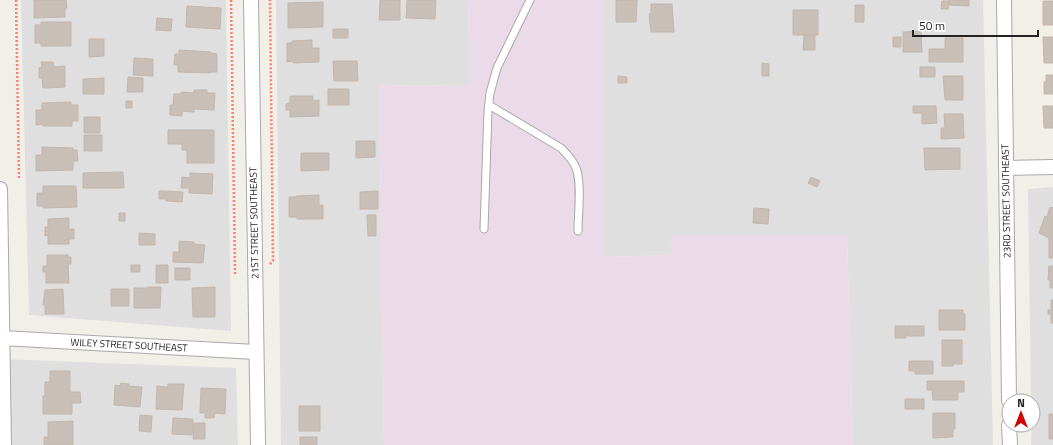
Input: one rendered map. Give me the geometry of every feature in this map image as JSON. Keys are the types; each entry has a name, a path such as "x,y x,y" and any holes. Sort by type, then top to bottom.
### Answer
{"street":[{"name":"21ST STREET SOUTHEAST","path":"251,0 258,445"},
{"name":"23RD STREET SOUTHEAST","path":"1004,0 1009,393"},
{"path":"1006,168 1053,166"},
{"path":"0,189 4,445"},
{"name":"WILEY STREET SOUTHEAST","path":"2,338 256,352"},
{"path":"1009,433 1010,445"}],"lane":[{"path":"484,229 488,105 490,93 497,68 530,0"},
{"path":"488,105 561,148 570,157 576,169 578,179 578,231"}],"path":[{"path":"16,0 19,179"},
{"path":"231,0 235,274"},
{"path":"269,266 273,261 270,0"}],"shaded area":[{"path":"21,0 226,0 231,331 29,315"},
{"path":"276,0 468,0 470,86 379,85 384,445 281,445"},
{"path":"468,0 603,0 603,257 671,255 671,235 847,235 853,445 384,445 379,85 470,86"},
{"path":"603,0 983,0 993,445 853,445 847,235 671,235 671,255 603,257"},
{"path":"1053,187 1053,445 1031,445 1032,433 1041,433 1041,393 1031,393 1028,189"},
{"path":"0,359 236,368 238,445 0,445"}],"building":[{"path":"34,0 66,0 67,8 65,8 65,17 34,18"},
{"path":"380,0 400,0 400,20 379,20"},
{"path":"407,0 436,0 435,19 406,18"},
{"path":"616,0 637,0 636,22 616,22"},
{"path":"949,0 969,0 969,6 949,5"},
{"path":"942,1 949,1 948,9 941,9"},
{"path":"1043,1 1053,1 1053,25 1043,25"},
{"path":"323,2 323,27 288,28 288,3"},
{"path":"651,4 672,4 674,32 651,32 649,14 651,14"},
{"path":"855,5 864,5 864,22 855,22"},
{"path":"187,6 221,8 220,29 186,27"},
{"path":"793,10 818,10 818,35 793,35"},
{"path":"157,18 172,19 171,31 156,30"},
{"path":"41,22 71,22 71,46 41,46 41,43 35,43 35,25 41,25"},
{"path":"333,29 348,29 348,38 333,38"},
{"path":"921,31 922,52 903,52 903,32"},
{"path":"804,35 815,35 815,50 803,50"},
{"path":"893,37 901,37 901,47 893,47"},
{"path":"1043,37 1053,37 1053,63 1044,63"},
{"path":"945,38 963,38 963,62 929,62 929,49 945,49"},
{"path":"89,39 104,39 104,56 89,57"},
{"path":"312,40 312,48 319,48 319,62 287,62 287,43 292,43 292,41"},
{"path":"179,50 211,52 217,54 217,72 178,72 178,65 174,65 175,54 179,54"},
{"path":"134,58 153,59 153,76 133,75"},
{"path":"333,61 357,61 358,81 334,81"},
{"path":"41,62 53,62 54,67 65,66 65,87 43,88 42,78 39,78 39,68 42,67"},
{"path":"762,63 769,64 769,76 762,76"},
{"path":"920,67 935,67 935,77 920,77"},
{"path":"1046,75 1053,75 1053,94 1044,94 1044,82 1046,82"},
{"path":"618,76 627,77 627,83 618,83"},
{"path":"943,76 963,76 963,100 945,100"},
{"path":"128,77 143,78 143,92 127,92"},
{"path":"104,78 104,94 83,94 83,79"},
{"path":"328,89 349,89 349,105 328,105"},
{"path":"194,90 207,90 207,93 215,93 214,110 194,109 194,112 182,111 182,116 170,115 170,105 173,105 174,94 181,94 181,92 194,93"},
{"path":"290,96 313,96 313,101 319,100 319,116 290,117 290,110 286,110 286,104 290,103"},
{"path":"126,101 132,101 132,108 126,108"},
{"path":"71,102 71,105 78,105 78,121 72,121 72,126 36,125 36,110 42,110 42,103"},
{"path":"913,106 936,106 937,123 922,124 922,113 913,113"},
{"path":"1043,106 1053,106 1053,128 1044,128"},
{"path":"944,114 963,114 964,138 941,139 941,128 945,128"},
{"path":"84,117 100,117 100,133 84,133"},
{"path":"168,130 214,130 214,163 187,163 187,150 182,150 182,144 168,144"},
{"path":"84,135 102,135 102,151 84,151"},
{"path":"356,141 375,141 375,157 356,158"},
{"path":"42,147 73,148 73,150 77,150 78,161 73,161 73,170 36,171 36,155 42,155"},
{"path":"924,148 960,148 960,169 925,170"},
{"path":"301,153 329,153 329,170 301,171"},
{"path":"123,172 124,188 83,188 83,173"},
{"path":"190,173 213,174 212,194 189,193 189,188 181,188 182,177 190,178"},
{"path":"811,177 820,181 817,187 808,183"},
{"path":"43,186 76,186 77,207 43,208 43,206 37,206 37,193 43,193"},
{"path":"159,191 165,191 165,199 159,199"},
{"path":"166,191 183,192 182,202 166,201"},
{"path":"378,191 378,209 360,209 360,192"},
{"path":"319,195 319,205 323,205 323,219 297,219 297,217 289,217 289,197"},
{"path":"1050,207 1053,208 1053,258 1049,258 1049,238 1039,233"},
{"path":"754,208 769,209 768,224 753,223"},
{"path":"119,213 125,213 125,221 119,221"},
{"path":"367,215 376,215 376,236 368,236"},
{"path":"69,218 69,229 74,229 74,239 69,239 69,244 48,244 48,235 45,236 45,227 48,227 48,219"},
{"path":"139,233 155,234 155,245 139,245"},
{"path":"179,241 194,242 194,244 205,245 203,263 173,262 173,252 179,252"},
{"path":"47,255 68,255 68,257 71,257 71,264 68,264 69,283 46,283 46,272 43,272 43,266 47,266"},
{"path":"131,265 140,265 140,272 131,272"},
{"path":"156,265 168,265 168,283 156,283"},
{"path":"1049,266 1053,266 1053,288 1050,288 1050,280 1048,280"},
{"path":"175,268 190,268 190,280 175,280"},
{"path":"161,287 160,308 134,308 134,288"},
{"path":"215,287 215,317 193,317 192,288"},
{"path":"63,289 64,314 45,314 45,305 43,305 45,290"},
{"path":"111,289 129,289 129,306 111,306"},
{"path":"1051,300 1053,300 1053,323 1051,323 1051,314 1048,314 1048,310 1051,310"},
{"path":"939,310 963,310 963,314 965,314 965,330 939,330"},
{"path":"895,326 906,326 906,338 895,338"},
{"path":"907,326 924,326 924,336 907,336"},
{"path":"942,340 962,340 962,364 942,366"},
{"path":"909,361 933,361 933,374 915,374 915,371 909,371"},
{"path":"50,371 70,371 70,392 80,392 81,403 72,403 72,414 43,414 45,382 50,382"},
{"path":"927,381 964,381 964,392 958,392 958,400 933,400 932,390 927,390"},
{"path":"121,383 129,384 129,386 142,387 140,407 114,405 115,385 120,386"},
{"path":"168,384 184,384 182,410 156,409 157,386 168,387"},
{"path":"201,388 226,389 225,414 215,413 214,418 205,418 205,413 200,413"},
{"path":"905,399 924,399 924,409 905,409"},
{"path":"299,406 320,406 320,431 299,431"},
{"path":"933,413 955,413 955,429 953,429 953,437 933,438"},
{"path":"1049,414 1053,414 1053,439 1049,439"},
{"path":"140,415 152,416 151,432 139,431"},
{"path":"173,418 193,419 192,435 172,434"},
{"path":"73,421 73,445 44,445 44,437 48,437 48,422"},
{"path":"194,423 205,423 205,439 193,439"},
{"path":"300,437 317,437 317,445 300,445"}]}
